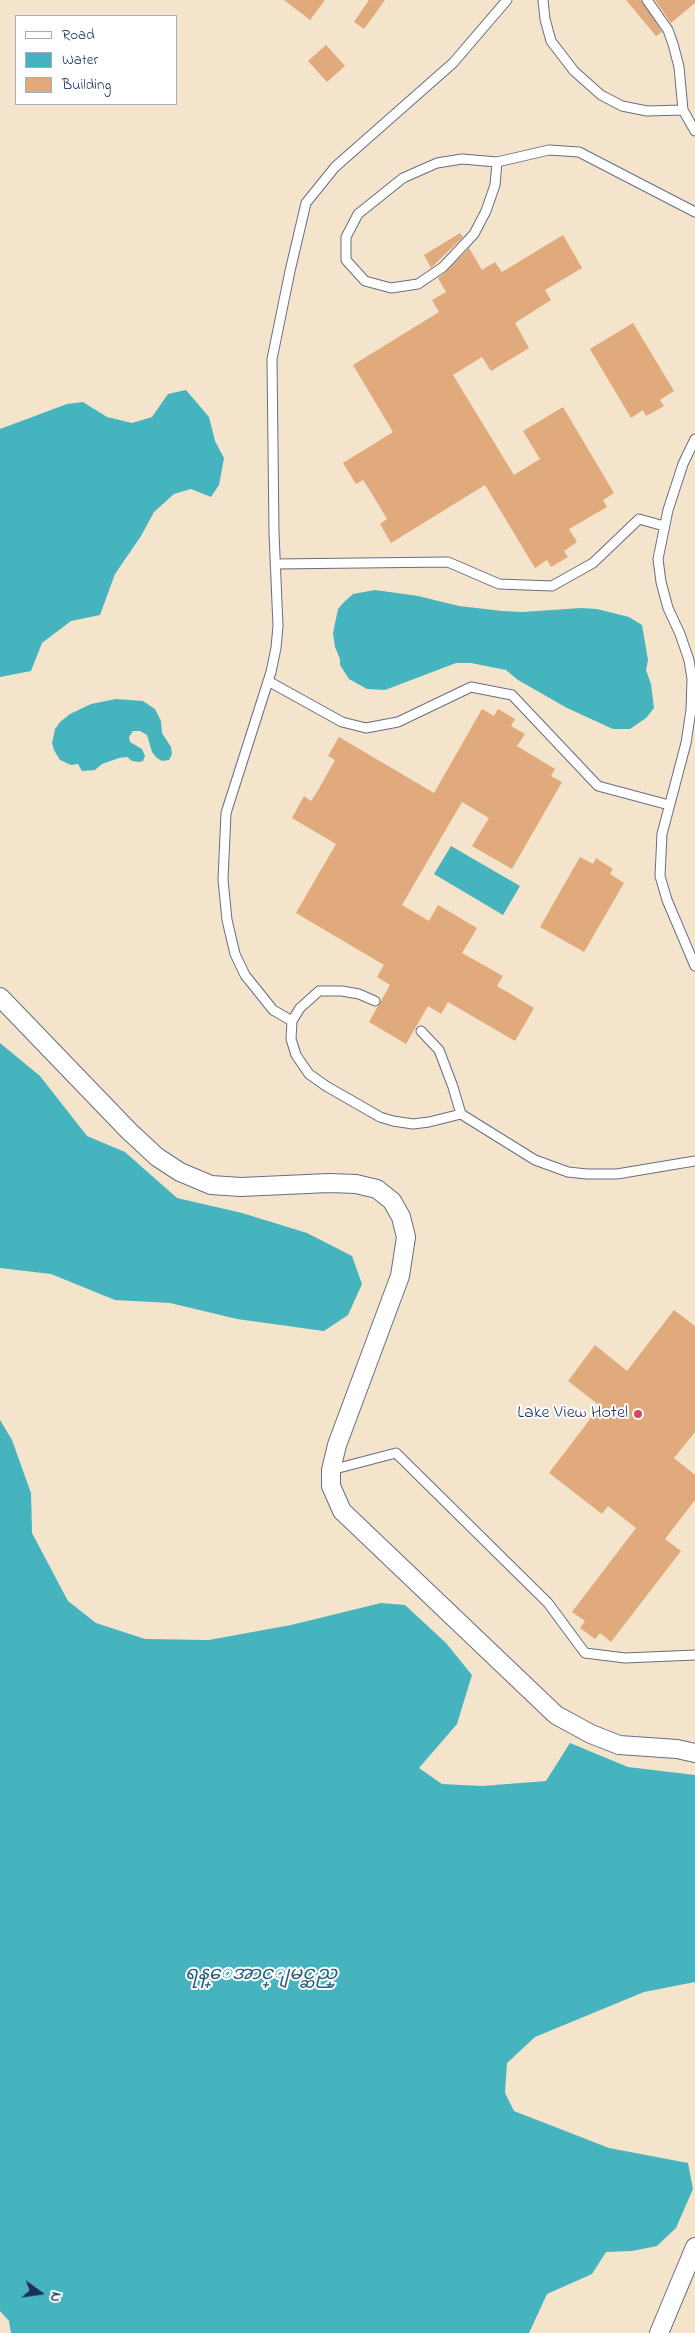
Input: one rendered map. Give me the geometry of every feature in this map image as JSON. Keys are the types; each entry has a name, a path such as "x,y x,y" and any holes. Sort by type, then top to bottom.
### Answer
{"street":[{"path":"0,997 129,1131 157,1157 180,1172 211,1185 241,1187 329,1182 356,1184 377,1189 392,1200 402,1217 406,1237 400,1276 337,1445 331,1470 331,1486 342,1511 556,1715 591,1734 619,1745 677,1749 695,1753"},
{"path":"659,2333 695,2247"}],"lane":[{"path":"292,1021 273,1010 242,968 235,954 227,920 223,880 226,813 268,681 276,648 278,626 275,564 272,359 306,203 334,167 453,63 507,0"},
{"path":"543,0 551,41 574,70 601,95 622,106 647,111 683,110"},
{"path":"647,0 668,30 678,67 683,110 695,131"},
{"path":"497,162 495,185 486,211 474,234 443,267 418,284 391,288 365,281 346,260 346,237 358,214 403,178 437,163 462,160 497,162 549,150 579,152 695,212"},
{"path":"695,439 683,464 664,526 658,559 660,582 668,608 689,660 692,679 691,710 686,743 662,834 660,876 667,900 695,966"},
{"path":"275,564 448,562 499,584 552,586 593,564 639,519 664,526"},
{"path":"268,681 342,722 366,728 398,722 471,687 512,695 598,786 669,805"},
{"path":"375,1001 359,994 342,991 319,991 300,1008 292,1021 291,1039 296,1055 309,1074 326,1086 386,1119 413,1124 430,1122 461,1114"},
{"path":"421,1031 439,1050 461,1114 534,1160 568,1172 617,1174 695,1161"},
{"path":"331,1470 396,1452 548,1603 585,1653 625,1658 695,1655"}],"water":[{"path":"186,390 209,417 215,441 224,458 219,485 211,497 191,489 174,494 154,512 141,536 115,574 100,615 71,621 42,643 31,671 0,677 0,429 67,404 83,402 107,417 132,423 152,417 168,394"},
{"path":"375,590 418,596 459,606 502,611 523,612 581,608 597,609 629,617 642,625 648,660 646,670 651,684 654,708 646,718 630,729 613,729 567,708 518,680 506,670 471,663 456,663 385,690 367,689 349,679 340,665 333,633 338,609 344,602 353,594"},
{"path":"116,699 143,701 155,709 161,721 162,733 171,747 172,754 169,760 162,761 157,758 152,752 147,735 140,731 133,731 129,737 130,742 142,749 145,756 143,761 132,761 127,757 119,758 102,764 95,770 82,771 78,764 71,765 60,760 52,743 55,729 60,722 70,714 91,704"},
{"path":"451,846 520,886 503,915 434,874"},
{"path":"0,1043 40,1076 87,1136 125,1152 177,1198 242,1213 307,1233 352,1256 362,1284 348,1315 324,1331 237,1319 170,1303 115,1300 51,1274 0,1268"},
{"name":"ရန္ေအာင္ျမင္ဆည္","path":"0,1420 12,1440 31,1493 32,1533 68,1601 96,1623 145,1639 209,1640 291,1625 381,1603 405,1605 446,1643 472,1675 457,1724 419,1768 442,1784 482,1786 546,1781 570,1743 628,1767 695,1775 695,1982 644,1992 535,2037 507,2063 505,2093 514,2111 609,2148 688,2163 693,2189 676,2228 657,2246 632,2251 606,2252 592,2274 547,2294 529,2333 11,2333 9,2321 0,2311"}],"building":[{"path":"284,0 325,0 310,20"},
{"path":"369,0 385,0 364,29 354,22"},
{"path":"626,0 641,0 662,32 656,36"},
{"path":"655,0 695,0 695,3 671,23"},
{"path":"326,45 345,66 327,82 308,61"},
{"path":"460,233 463,237 431,268 424,255"},
{"path":"563,235 582,268 545,290 551,300 515,323 529,348 491,371 482,357 453,375 514,475 540,459 523,431 563,407 614,493 603,500 607,507 569,529 577,542 564,551 568,557 551,567 547,560 535,568 485,485 391,543 380,524 387,519 369,489 363,480 356,484 343,463 393,432 353,365 439,312 432,300 446,292 438,278 469,248 482,270 495,262 502,272"},
{"path":"633,323 674,391 660,400 664,406 646,416 643,410 631,418 590,349"},
{"path":"482,709 494,716 498,709 515,719 511,726 525,734 517,746 555,769 551,776 562,782 512,869 472,846 489,818 462,802 402,905 429,921 438,905 477,928 462,953 503,976 497,986 534,1008 515,1041 448,1002 441,1014 428,1006 406,1044 369,1022 390,985 377,977 384,965 296,913 336,844 292,818 304,796 311,801 317,792 335,760 328,756 339,737 434,793"},
{"path":"580,857 593,864 596,858 613,869 610,874 624,883 584,952 540,927"},
{"path":"674,1310 695,1326 695,1432 674,1458 695,1475 695,1500 665,1539 681,1551 611,1642 600,1633 595,1639 580,1628 585,1621 572,1612 636,1528 608,1506 602,1514 549,1473 600,1406 568,1381 595,1345 627,1371"}],"place":[{"name":"Lake View Hotel","path":"638,1414"}]}
